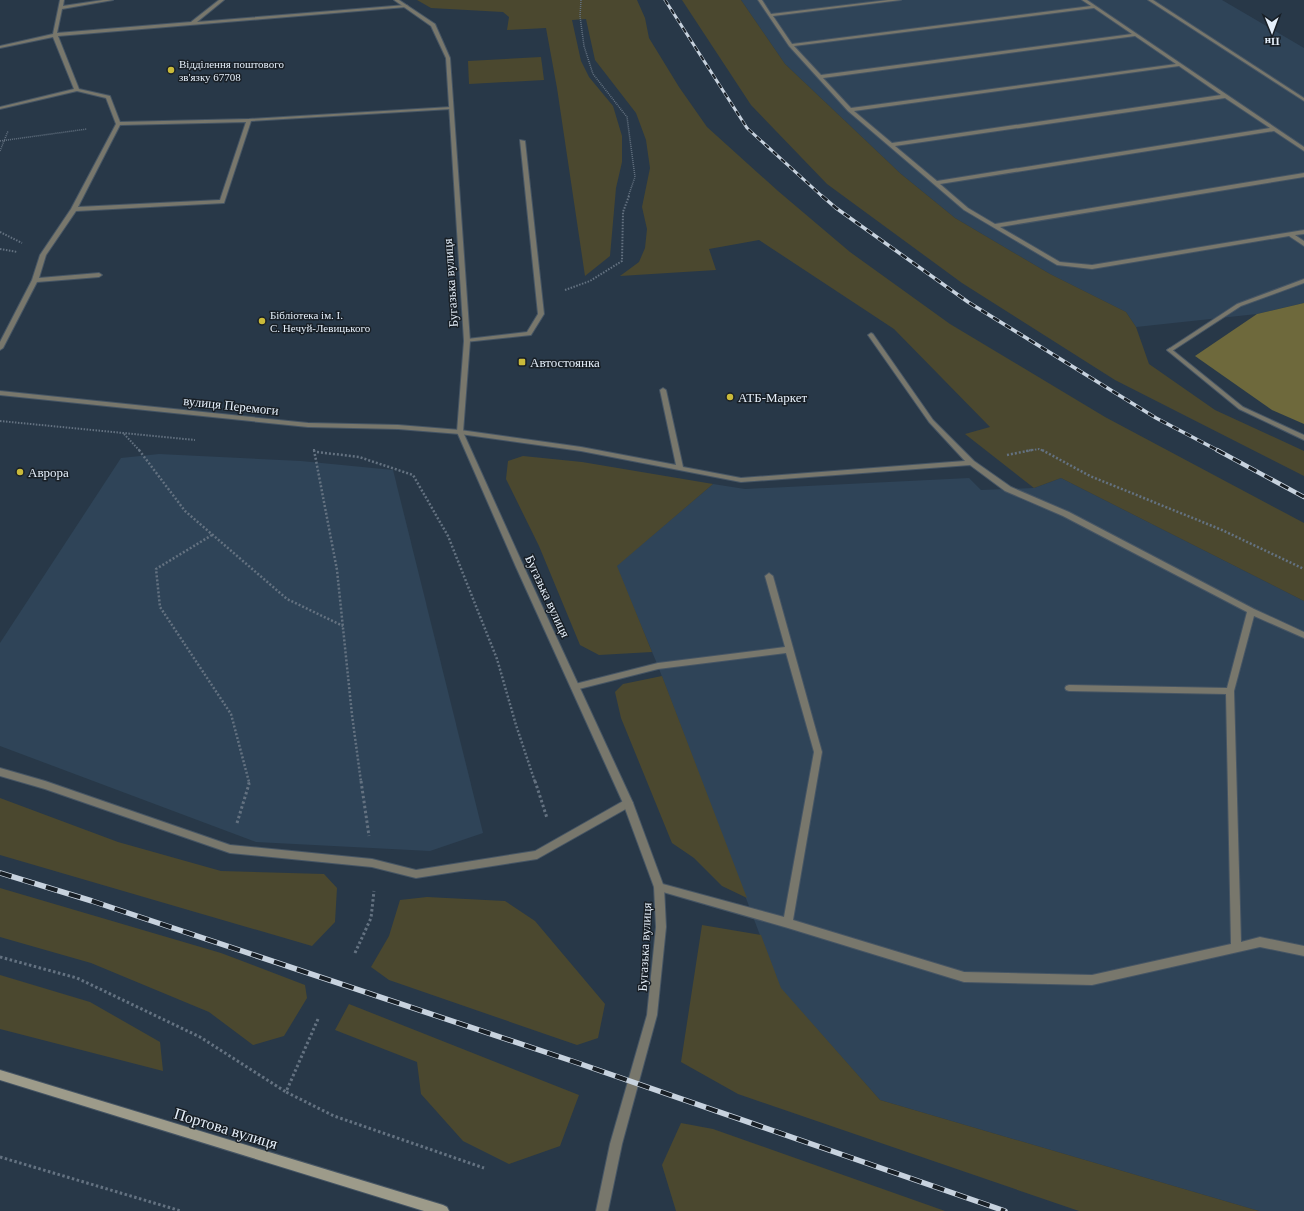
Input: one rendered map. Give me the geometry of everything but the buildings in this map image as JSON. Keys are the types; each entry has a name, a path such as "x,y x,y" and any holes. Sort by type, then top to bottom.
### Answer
{"main road":[{"name":"Портова вулиця","path":"0,1075 443,1211"}],"street":[{"path":"62,0 55,35 77,90"},
{"path":"60,8 111,0"},
{"path":"193,23 222,0"},
{"name":"Бугазька вулиця","path":"396,0 433,25 448,58 467,340 460,432 628,803 659,887 660,927 652,1015 616,1144 602,1211"},
{"path":"760,0 791,45 850,110 966,209 1059,264 1092,267 1304,232"},
{"path":"770,15 899,0"},
{"path":"1084,0 1304,149"},
{"path":"1150,0 1304,100"},
{"path":"0,47 55,35 406,6"},
{"path":"791,45 1095,7"},
{"path":"820,76 1135,35"},
{"path":"850,110 1180,65"},
{"path":"0,108 77,90 108,97 118,124 74,209 43,255 34,280 0,348"},
{"path":"891,145 1226,96"},
{"path":"118,124 249,120 452,108"},
{"path":"74,209 222,202 249,120"},
{"path":"936,184 1275,129"},
{"path":"467,340 529,334 541,314 522,141"},
{"path":"994,226 1304,175"},
{"path":"1289,234 1304,244"},
{"path":"34,280 99,275"},
{"path":"1304,281 1239,305 1170,350 1241,408 1304,438"},
{"path":"871,335 931,421 971,463 1008,489 1066,514 1251,610 1304,635"},
{"path":"663,390 680,468"},
{"name":"вулиця Перемоги","path":"0,393 308,426 398,427 460,432 581,449 741,480 971,463"},
{"path":"769,576 818,752 788,923"},
{"path":"1236,947 1230,691 1251,610"},
{"path":"575,687 658,666 789,650"},
{"path":"1069,688 1230,691"},
{"path":"0,772 45,785 230,849 372,863 416,874 537,855 628,803"},
{"path":"659,887 788,923 964,977 1092,980 1260,942 1304,951"}],"path":[{"path":"540,298 590,281 622,261 623,212 635,177 627,117 593,74 584,46 580,16 581,0"},
{"path":"0,140 118,124"},
{"path":"0,421 124,434 135,444 185,511 212,535 287,599 343,626"},
{"path":"308,426 337,570 352,715 375,883 371,918 355,953"},
{"path":"971,463 1039,449 1090,476 1222,530 1304,569"},
{"path":"314,452 359,457 413,475 448,536 497,659 516,725 556,844"},
{"path":"212,535 156,569 160,607 231,714 249,784 230,849"},
{"path":"0,957 77,978 200,1038 286,1092 334,1116 484,1168"},
{"path":"286,1092 318,1020"},
{"path":"0,1157 181,1211"}],"shaded area":[{"path":"417,0 637,0 645,18 649,38 679,87 707,127 778,191 850,252 950,324 1105,417 1304,523 1304,601 1061,478 1034,488 965,434 990,427 894,329 759,240 709,249 716,270 620,276 639,262 645,248 647,229 642,207 650,168 646,140 636,113 595,60 586,19 572,20 581,61 589,77 613,106 622,136 622,162 616,188 610,256 585,276 557,88 546,28 507,30 509,17 503,12 431,8"},
{"path":"682,0 741,0 785,64 901,174 955,218 1050,274 1126,312 1136,327 1149,364 1215,410 1304,451 1304,476 1115,380 962,283 827,184 751,105"},
{"path":"741,0 1222,0 1304,48 1304,303 1257,314 1136,327 1126,312 1050,274 955,218 901,174 785,64"},
{"path":"541,57 544,80 469,84 468,61"},
{"path":"1304,303 1304,424 1272,410 1195,356 1257,314"},
{"path":"159,454 301,461 393,470 483,833 430,851 256,842 0,746 0,643 121,458"},
{"path":"523,456 582,462 713,484 617,566 652,652 599,655 580,645 539,546 506,479 508,461"},
{"path":"969,478 981,490 1034,488 1061,478 1304,601 1304,1211 1259,1211 880,1100 780,988 658,666 616,566 713,484 745,489"},
{"path":"662,676 747,898 722,886 694,858 672,843 621,718 615,692 623,684"},
{"path":"0,798 118,842 221,871 324,874 337,888 335,922 312,946 0,855"},
{"path":"0,888 221,953 305,985 307,998 284,1036 253,1045 209,1012 91,963 0,937"},
{"path":"427,897 505,901 535,921 605,1004 598,1038 577,1045 389,980 371,967 389,936 400,900"},
{"path":"702,925 761,935 781,988 880,1100 1259,1211 1079,1211 738,1094 681,1062"},
{"path":"0,975 90,1002 160,1042 163,1071 0,1029"},
{"path":"349,1004 579,1095 560,1146 509,1164 463,1141 421,1094 417,1062 335,1030"},
{"path":"681,1123 713,1129 945,1211 676,1211 662,1165"}],"railway":[{"path":"665,0 747,128 823,197"},
{"path":"822,196 836,208 968,302 1156,418 1219,451"},
{"path":"1217,450 1304,497"},
{"path":"0,873 92,901 572,1061 1005,1211"}],"place":[{"name":"Відділення поштового зв'язку 67708","path":"171,70"},
{"name":"Бібліотека ім. І. С. Нечуй-Левицького","path":"262,321"},
{"name":"Автостоянка","path":"522,362"},
{"name":"АТБ-Маркет","path":"730,397"},
{"name":"Аврора","path":"20,472"}]}
